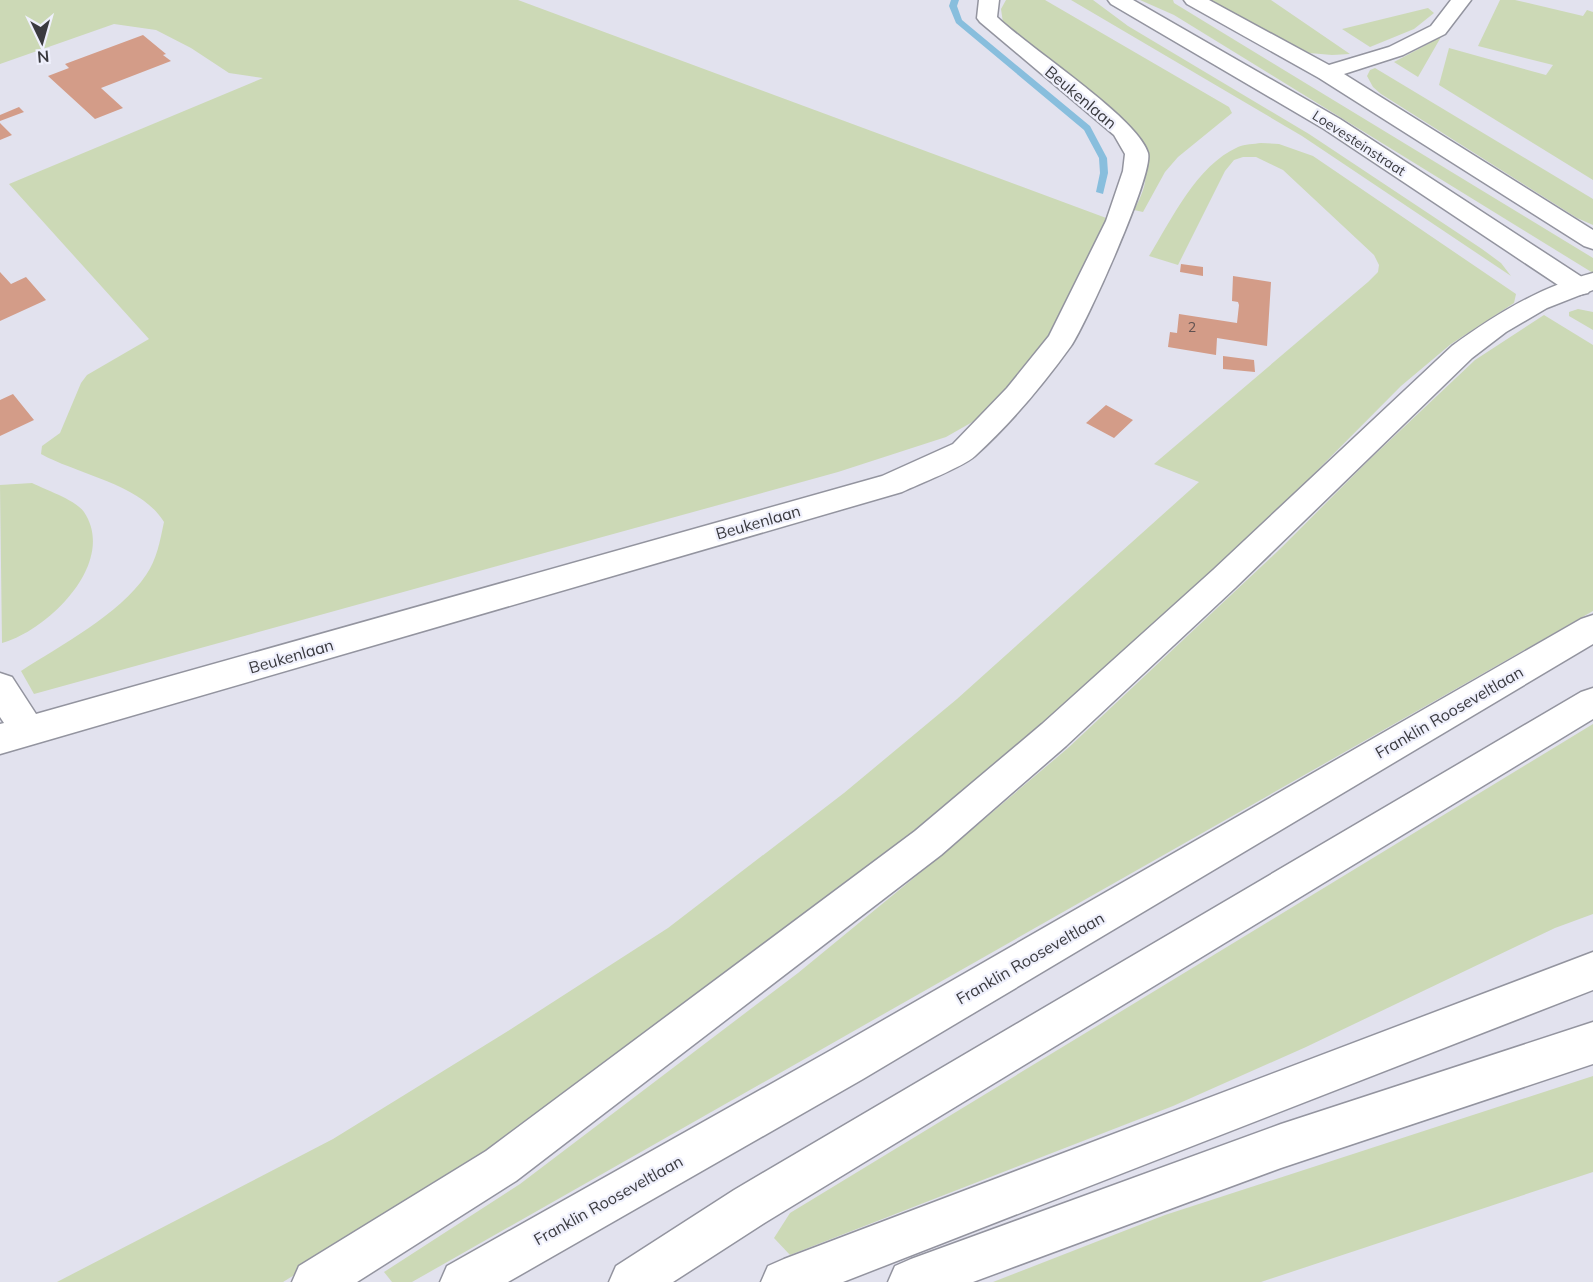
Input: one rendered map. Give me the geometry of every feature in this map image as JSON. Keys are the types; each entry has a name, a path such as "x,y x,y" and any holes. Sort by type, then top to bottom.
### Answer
{"main road":[{"name":"Beukenlaan","path":"14,735 891,484 963,451 1017,394 1061,340 1118,221 1135,171 1137,154 1123,131 987,18 988,0"},
{"name":"Loevesteinstraat","path":"1118,0 1332,124 1588,288"},
{"path":"1194,0 1327,73 1593,242"},
{"path":"1327,73 1396,51 1437,30 1461,0"},
{"path":"315,1282 501,1166 928,843 1063,727 1224,579 1462,352 1497,326 1532,306 1588,288"},
{"name":"Franklin Rooseveltlaan","path":"463,1282 848,1064 1593,628"},
{"path":"0,687 14,735"},
{"path":"632,1282 750,1206 1593,702"},
{"path":"784,1282 1593,971"},
{"path":"911,1282 1281,1146 1593,1043"}],"green space":[{"path":"0,0 518,0 1117,222 1058,336 990,412 946,437 838,472 34,694 21,671 105,616 135,590 153,563 164,522 154,509 125,489 41,454 42,446 60,433 81,383 87,375 149,339 9,184 263,78 229,73 191,48 156,30 114,24 0,64"},
{"path":"1006,0 1045,0 1229,107 1232,113 1178,157 1165,172 1143,212 1134,210 1145,183 1143,153 1003,23 1001,9"},
{"path":"1071,0 1093,0 1128,26 1309,134 1482,249 1501,263 1511,276 1302,136"},
{"path":"1140,0 1173,0 1174,3 1593,258 1593,273 1174,15"},
{"path":"1210,0 1271,0 1350,54 1309,53"},
{"path":"1500,0 1515,0 1583,16 1587,10 1593,12 1593,180 1439,85 1449,48 1546,75 1553,65 1478,46"},
{"path":"1428,8 1434,13 1414,29 1370,47 1342,29"},
{"path":"1441,37 1418,77 1394,62"},
{"path":"1375,68 1593,199 1593,225 1577,218 1381,94 1373,87 1367,76 1370,70"},
{"path":"1261,143 1279,144 1313,156 1516,294 1514,303 1451,344 1401,386 1259,529 1044,724 916,832 479,1161 283,1282 57,1282 333,1139 508,1031 668,928 844,793 957,699 1199,482 1154,464 1378,272 1379,265 1374,255 1283,170 1256,157 1234,160 1225,171 1178,265 1149,256 1197,180 1223,156 1238,147"},
{"path":"1578,309 1593,312 1593,330 1569,316 1569,312"},
{"path":"1544,315 1593,345 1593,611 412,1282 392,1282 384,1272 520,1184 798,973 943,854 1068,748 1280,549 1368,461 1475,360"},
{"path":"32,483 68,499 84,512 92,532 92,552 85,573 73,592 57,610 39,625 2,643 0,485"},
{"path":"1593,724 1593,914 1555,928 1306,1047 1173,1106 790,1255 774,1238 790,1213"},
{"path":"1593,1076 1593,1172 1261,1282 993,1282 1165,1215"}],"building":[{"path":"143,35 171,61 101,88 123,108 95,119 48,76 69,68 65,64"},
{"path":"19,107 24,112 0,121 0,115"},
{"path":"0,123 12,135 0,140"},
{"path":"1181,264 1203,267 1203,276 1180,272"},
{"path":"0,272 11,284 26,277 46,300 0,321"},
{"path":"1233,276 1271,282 1267,346 1217,338 1216,355 1168,347 1170,332 1177,333 1179,314 1237,323 1239,305 1238,302 1232,301"},
{"path":"1223,356 1254,360 1255,372 1223,369"},
{"path":"13,394 34,420 0,436 0,400"},
{"path":"1106,405 1133,420 1114,438 1086,423"}],"waterway":[{"path":"955,0 953,6 959,21 1087,128 1103,158 1104,173 1100,192"}]}
